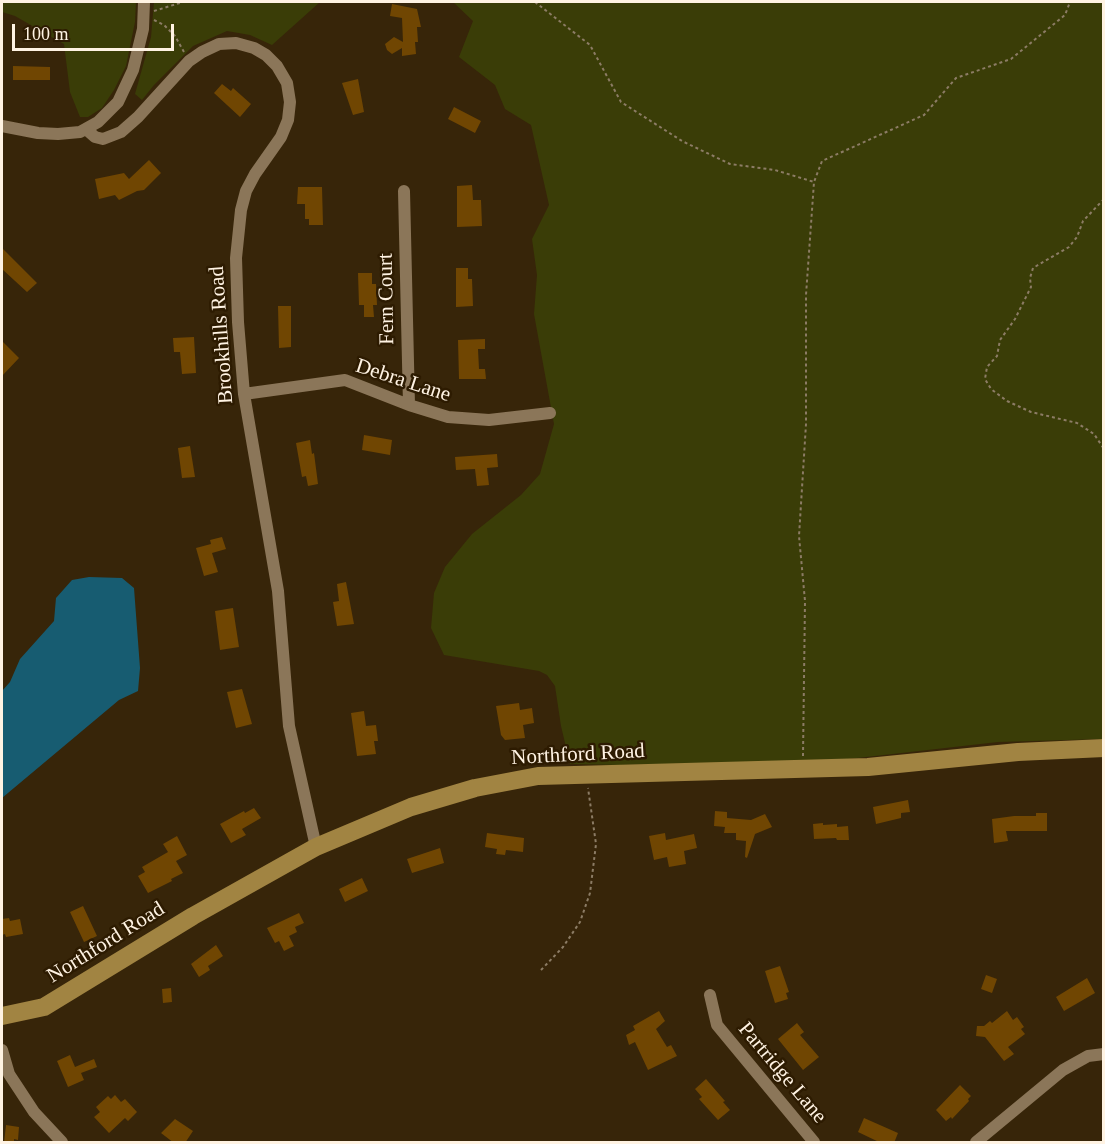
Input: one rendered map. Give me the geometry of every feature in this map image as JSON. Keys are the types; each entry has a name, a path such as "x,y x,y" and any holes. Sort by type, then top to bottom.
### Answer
{"street":[{"path":"2,126 38,133 80,132 87,130 110,111 126,88 138,52 144,2"},
{"name":"Brookhills Road","path":"87,130 95,137 103,139 121,132 189,62 202,51 219,44 236,43 254,48 266,55 277,66 287,82 290,102 288,120 281,136 246,191 239,220 236,258 240,372 278,591 289,726 316,847"},
{"name":"Fern Court","path":"404,191 409,405"},
{"name":"Debra Lane","path":"244,394 345,380 409,405 448,417 489,420 550,413"},
{"name":"Northford Road","path":"2,1016 44,1007 193,916 316,847 411,807 475,788 538,776 868,767 1018,752 1104,748"},
{"name":"Partridge Lane","path":"710,995 717,1025 814,1143"},
{"path":"2,1050 9,1074 34,1112 62,1143"},
{"path":"976,1143 1062,1070 1088,1056 1104,1054"}],"path":[{"path":"143,15 183,2"},
{"path":"536,2 590,45 621,102 682,141 730,164 775,170 814,182"},
{"path":"802,769 805,601 800,536 806,424 806,295 814,182 822,161 924,115 956,78 1011,60 1065,15 1070,2"},
{"path":"143,15 164,25 175,36 189,62"},
{"path":"1104,199 1083,221 1077,237 1069,247 1033,268 1031,287 1015,319 1000,340 997,356 987,367 985,379 991,389 1007,401 1031,412 1077,423 1094,434 1104,448"},
{"path":"541,970 563,947 580,922 590,893 596,844 586,776"}],"shaded area":[{"path":"2,2 136,2 135,22 126,66 102,108 88,117 80,117 70,92 64,44 15,16 2,12"},
{"path":"154,2 320,2 272,45 250,35 227,31 193,46 142,100 135,94 151,37"},
{"path":"453,2 1103,2 1103,739 998,742 831,761 570,764 555,686 547,675 539,671 444,655 431,628 434,593 445,567 472,534 521,495 540,474 554,424 534,314 537,275 532,239 549,205 531,125 505,109 495,85 459,57 473,21"}],"water":[{"path":"89,577 122,578 134,588 140,668 138,691 119,700 2,798 2,691 10,682 20,659 54,621 56,598 72,580"}],"building":[{"path":"392,4 417,9 421,27 417,27 416,54 402,56 402,48 392,54 387,50 385,44 394,37 403,42 402,18 390,16"},
{"path":"13,66 50,67 50,80 13,80"},
{"path":"358,79 364,112 353,115 342,83"},
{"path":"222,84 231,91 233,88 251,104 240,117 214,93"},
{"path":"454,107 481,121 475,133 448,119"},
{"path":"149,160 161,173 144,190 119,200 115,195 99,199 95,179 124,173 129,179"},
{"path":"472,185 473,200 481,200 482,226 457,227 457,186"},
{"path":"298,187 322,187 323,225 309,225 309,219 305,219 305,204 297,204"},
{"path":"2,248 37,283 27,292 2,269"},
{"path":"456,268 468,268 468,279 472,279 473,306 456,307"},
{"path":"358,273 372,273 372,284 376,284 377,305 373,305 374,317 364,317 364,305 359,305"},
{"path":"278,306 291,306 291,347 279,348"},
{"path":"194,337 196,373 182,374 180,352 174,352 173,338"},
{"path":"485,339 485,349 478,349 479,369 485,369 486,379 459,379 458,340"},
{"path":"2,341 19,358 2,376"},
{"path":"364,435 392,440 390,455 362,450"},
{"path":"310,440 318,484 308,486 306,476 302,477 296,443"},
{"path":"190,446 195,477 182,478 178,448"},
{"path":"497,454 498,467 487,468 489,485 477,486 475,469 456,470 455,457"},
{"path":"222,537 226,549 212,553 218,572 204,576 196,548 211,544 210,540"},
{"path":"346,582 354,624 337,626 333,602 339,601 337,584"},
{"path":"233,608 239,647 220,650 215,611"},
{"path":"242,689 252,724 236,728 227,692"},
{"path":"519,703 520,710 532,708 534,723 523,725 525,738 505,740 501,735 496,706"},
{"path":"364,711 366,726 376,725 378,741 374,741 376,754 357,756 351,713"},
{"path":"908,800 910,812 901,813 901,818 876,824 873,807"},
{"path":"254,808 261,818 242,829 246,835 231,843 220,824"},
{"path":"715,811 727,812 727,818 751,820 765,814 772,827 755,834 747,858 745,857 746,841 736,840 736,833 724,833 725,827 714,826"},
{"path":"1036,813 1047,813 1047,831 1006,831 1008,841 994,843 992,819 1036,816"},
{"path":"823,823 823,825 837,824 837,827 848,826 849,840 814,839 813,824"},
{"path":"487,833 524,838 523,852 506,850 505,855 496,854 497,849 485,847"},
{"path":"665,833 666,840 694,834 697,848 684,851 686,864 669,867 667,857 654,860 649,836"},
{"path":"177,836 187,855 176,861 183,873 148,893 138,876 145,872 142,867 168,852 163,844"},
{"path":"440,848 444,863 412,873 407,859"},
{"path":"362,878 368,891 345,902 339,889"},
{"path":"83,906 97,936 84,942 70,912"},
{"path":"299,913 304,923 295,927 297,932 289,936 294,946 284,951 279,941 275,943 267,928"},
{"path":"9,918 10,921 20,919 23,934 6,937 5,934 2,935 2,919"},
{"path":"216,945 223,956 208,966 210,970 199,977 191,964"},
{"path":"780,966 789,992 786,993 788,999 775,1003 765,971"},
{"path":"986,975 997,979 992,993 981,989"},
{"path":"1087,978 1095,993 1064,1011 1056,997"},
{"path":"171,988 172,1002 163,1003 162,989"},
{"path":"659,1011 665,1021 656,1029 667,1047 671,1045 677,1056 648,1070 635,1042 629,1045 626,1035 635,1030 633,1026"},
{"path":"1007,1011 1013,1020 1017,1017 1024,1027 1021,1029 1025,1034 1008,1047 1014,1054 1004,1061 985,1037 976,1036 977,1026 984,1026 990,1021 992,1023"},
{"path":"797,1023 804,1032 800,1035 819,1057 803,1070 778,1039"},
{"path":"70,1055 75,1067 94,1059 97,1067 81,1073 84,1080 68,1087 57,1061"},
{"path":"706,1079 730,1110 718,1120 699,1099 702,1097 695,1089"},
{"path":"960,1085 971,1096 952,1119 951,1117 946,1121 936,1110"},
{"path":"115,1095 121,1102 125,1099 137,1112 128,1121 125,1118 109,1133 94,1117 100,1112 96,1107 108,1096 111,1099"},
{"path":"864,1118 898,1133 894,1143 881,1143 858,1132"},
{"path":"175,1119 193,1131 185,1143 174,1143 161,1133"},
{"path":"6,1125 19,1127 18,1140 14,1139 14,1143 4,1143"}]}
